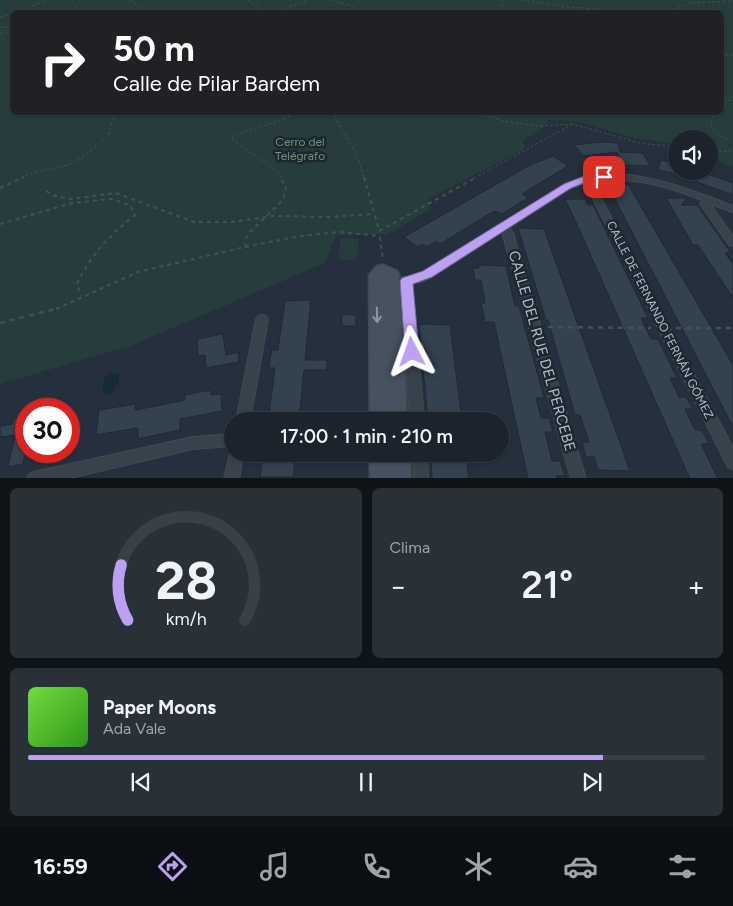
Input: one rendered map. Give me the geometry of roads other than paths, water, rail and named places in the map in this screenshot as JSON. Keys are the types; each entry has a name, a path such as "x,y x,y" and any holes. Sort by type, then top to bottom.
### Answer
{"street":[{"path":"380,412 376,275 417,279 428,274 568,186 586,179 614,176 650,180 733,209"},
{"name":"CALLE DE FERNANDO FERNÁN GÓMEZ","path":"586,179 592,187 666,328 733,462"},
{"path":"706,199 705,204 733,243"},
{"name":"CALLE DEL RUE DEL PERCEBE","path":"502,226 508,232 579,478"},
{"path":"394,278 397,412"},
{"path":"394,278 416,412"},
{"path":"244,412 262,319"},
{"path":"34,478 194,442 224,440"},
{"path":"232,478 235,462"},
{"path":"380,462 381,478"},
{"path":"399,462 400,478"},
{"path":"421,462 422,478"}],"water":[{"path":"112,373 119,374 119,384 115,386 114,393 106,395 102,392 104,378"}],"park label":[{"name":"Cerro del Telégrafo","path":"300,149"}]}
